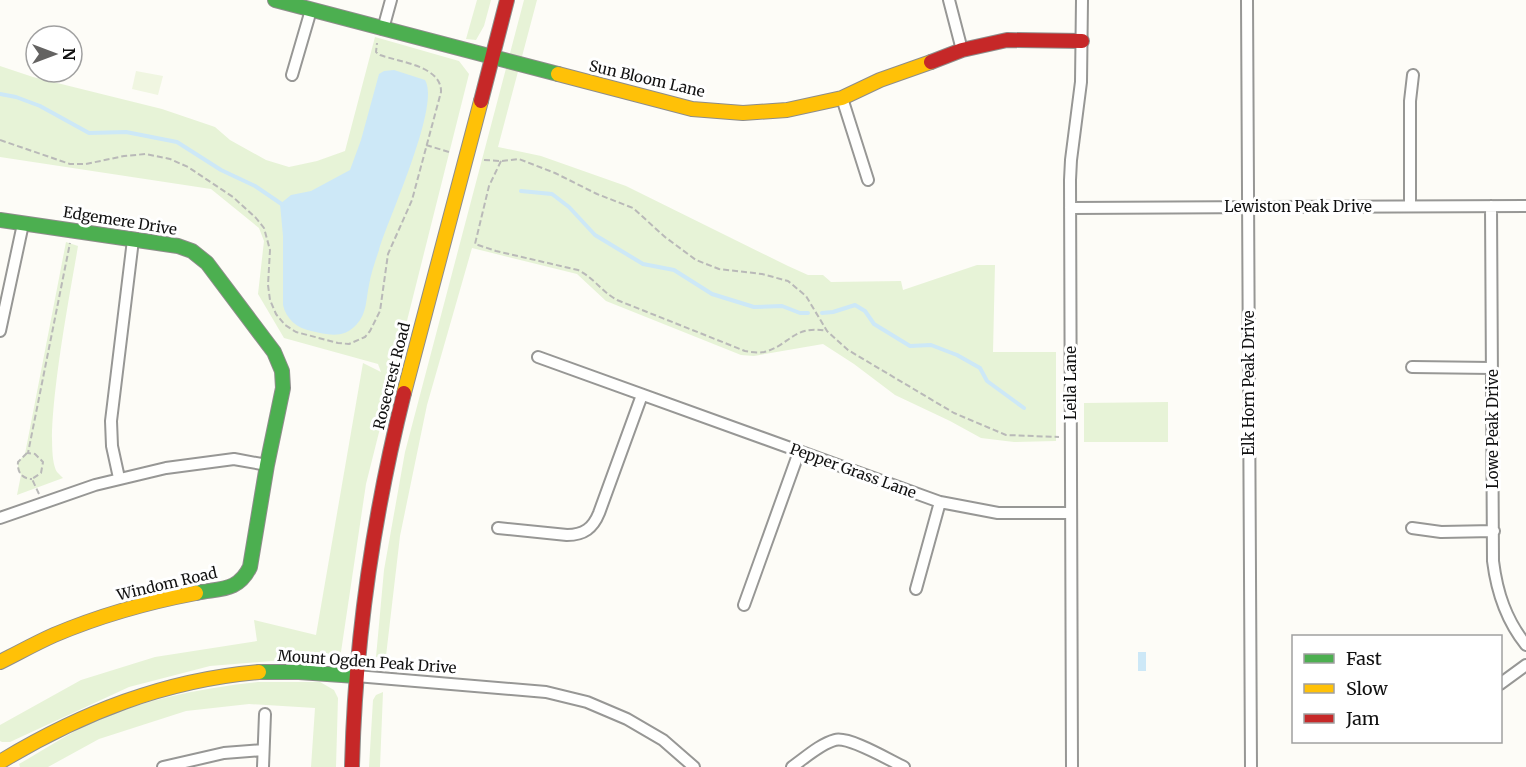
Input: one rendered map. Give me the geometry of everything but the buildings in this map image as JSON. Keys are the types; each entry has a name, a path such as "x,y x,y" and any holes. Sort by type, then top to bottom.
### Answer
{"street":[{"name":"Sun Bloom Lane","path":"275,0 692,109 743,113 787,110 842,98 880,80 962,50 1006,40 1082,41"},
{"path":"383,28 391,0"},
{"name":"Rosecrest Road","path":"352,767 356,676 367,577 384,476 406,382 507,0"},
{"path":"949,0 962,50"},
{"name":"Leila Lane","path":"1072,767 1070,208 1071,160 1081,82 1082,0"},
{"name":"Elk Horn Peak Drive","path":"1247,0 1251,767"},
{"path":"292,75 311,10"},
{"path":"1410,206 1410,101 1413,75"},
{"path":"842,98 868,180"},
{"name":"Lowe Peak Drive","path":"1491,206 1493,561 1501,601 1509,620 1526,645"},
{"name":"Lewiston Peak Drive","path":"1070,208 1526,206"},
{"name":"Edgemere Drive","path":"0,220 185,248 202,258 274,352 282,371"},
{"path":"0,331 23,224"},
{"path":"118,478 112,446 111,421 133,240"},
{"name":"Pepper Grass Lane","path":"538,357 940,502 998,513 1071,513"},
{"path":"1412,367 1492,368"},
{"name":"Windom Road","path":"0,662 54,635 115,613 173,597 229,587 241,582 250,567 284,382 282,371"},
{"path":"498,528 567,535 578,534 589,529 599,513 642,395"},
{"path":"744,605 799,452"},
{"path":"0,518 118,478 210,461 240,459 267,465"},
{"path":"916,589 940,502"},
{"path":"1412,528 1441,532 1494,531"},
{"path":"1502,683 1526,665"},
{"name":"Mount Ogden Peak Drive","path":"2,762 30,743 85,716 137,696 191,681 266,672 356,676 546,692 587,702 627,719 663,740 694,767"},
{"path":"263,767 265,714"},
{"path":"792,767 827,743 839,739 904,767"},
{"path":"163,767 224,753 263,750"}],"path":[{"path":"0,140 70,164 86,164 146,154 170,159 188,167 233,197 264,228 270,250 268,285 270,300 276,314 285,325 296,332 343,344 354,343 365,337 378,317 388,254 412,200 441,96 441,82 436,75 380,55 376,52 377,43"},
{"path":"426,145 449,152"},
{"path":"484,160 519,159 555,173 633,208 665,237 696,260 719,269 762,274 788,282 806,296 827,331 848,350 954,413 1006,435 1059,437"},
{"path":"501,161 489,186 475,243 496,251 578,270 589,276 617,300 744,351 765,352 799,333 816,329 827,331"},
{"path":"28,453 38,456 43,462 41,473 32,479 24,477 18,471 18,462 28,453 72,231"},
{"path":"32,479 42,502"}],"green space":[{"path":"477,0 491,0 484,26 476,40 466,39"},
{"path":"524,0 537,0 498,147 541,156 626,186 788,266 808,275 823,275 831,282 901,281 903,290 977,265 995,265 993,352 1056,352 1056,441 1014,442 981,438 895,395 823,344 754,356 741,355 606,301 577,274 472,248 427,405 400,536 386,656 376,657 384,570 405,452"},
{"path":"375,37 459,61 469,74 366,484 341,652 328,663 283,660 210,666 129,687 10,742 0,741 0,725 81,680 155,657 257,641 254,620 316,635 363,363 381,372 378,364 284,338 258,294 264,241 259,228 211,189 0,157 0,66 24,74 24,84 61,84 162,109 215,127 230,140 266,160 289,167 317,161 345,151"},
{"path":"136,71 163,76 158,95 132,89"},
{"path":"66,242 78,246 64,327 52,431 53,456 57,472 63,478 17,495 21,475 18,462 25,454"},
{"path":"1168,402 1168,442 1084,442 1084,403"},
{"path":"258,682 320,682 334,690 338,698 336,767 311,767 315,708 249,704 186,711 99,739 48,767 20,767 19,764 75,731 124,710 191,692"},
{"path":"383,692 380,767 369,767 373,700 376,695"}],"water":[{"path":"394,70 425,80 428,93 426,113 420,137 373,268 364,311 352,329 341,334 306,330 289,319 284,310 280,204 291,195 311,191 350,170 361,140 379,74"},
{"path":"1138,652 1146,652 1146,671 1138,671"}],"waterway":[{"path":"0,94 40,106 89,133 126,132 177,142 221,170 255,186 283,205"},
{"path":"521,191 552,194 569,207 595,235 643,264 674,270 712,294 754,307 782,306 800,313 808,313"},
{"path":"822,313 855,305 865,311 874,324 910,346 931,345 957,355 980,368 987,381 1024,408"}],"traffic: fast":[{"path":"275,0 558,74"},
{"path":"0,220 178,246 192,251 207,263 274,352 282,371 283,388 250,567 240,581 228,588 196,593"},
{"path":"259,672 356,676"}],"traffic: slow":[{"path":"558,74 692,109 743,113 787,110 842,98 880,80 931,62"},
{"path":"404,393 481,101"},
{"path":"0,662 54,635 88,622 142,605 196,593"},
{"path":"0,762 61,728 125,702 190,683 259,672"}],"traffic: jam":[{"path":"481,101 507,0"},
{"path":"931,62 962,50 1007,40 1082,41"},
{"path":"352,767 357,672 367,578 383,486 404,393"}]}
